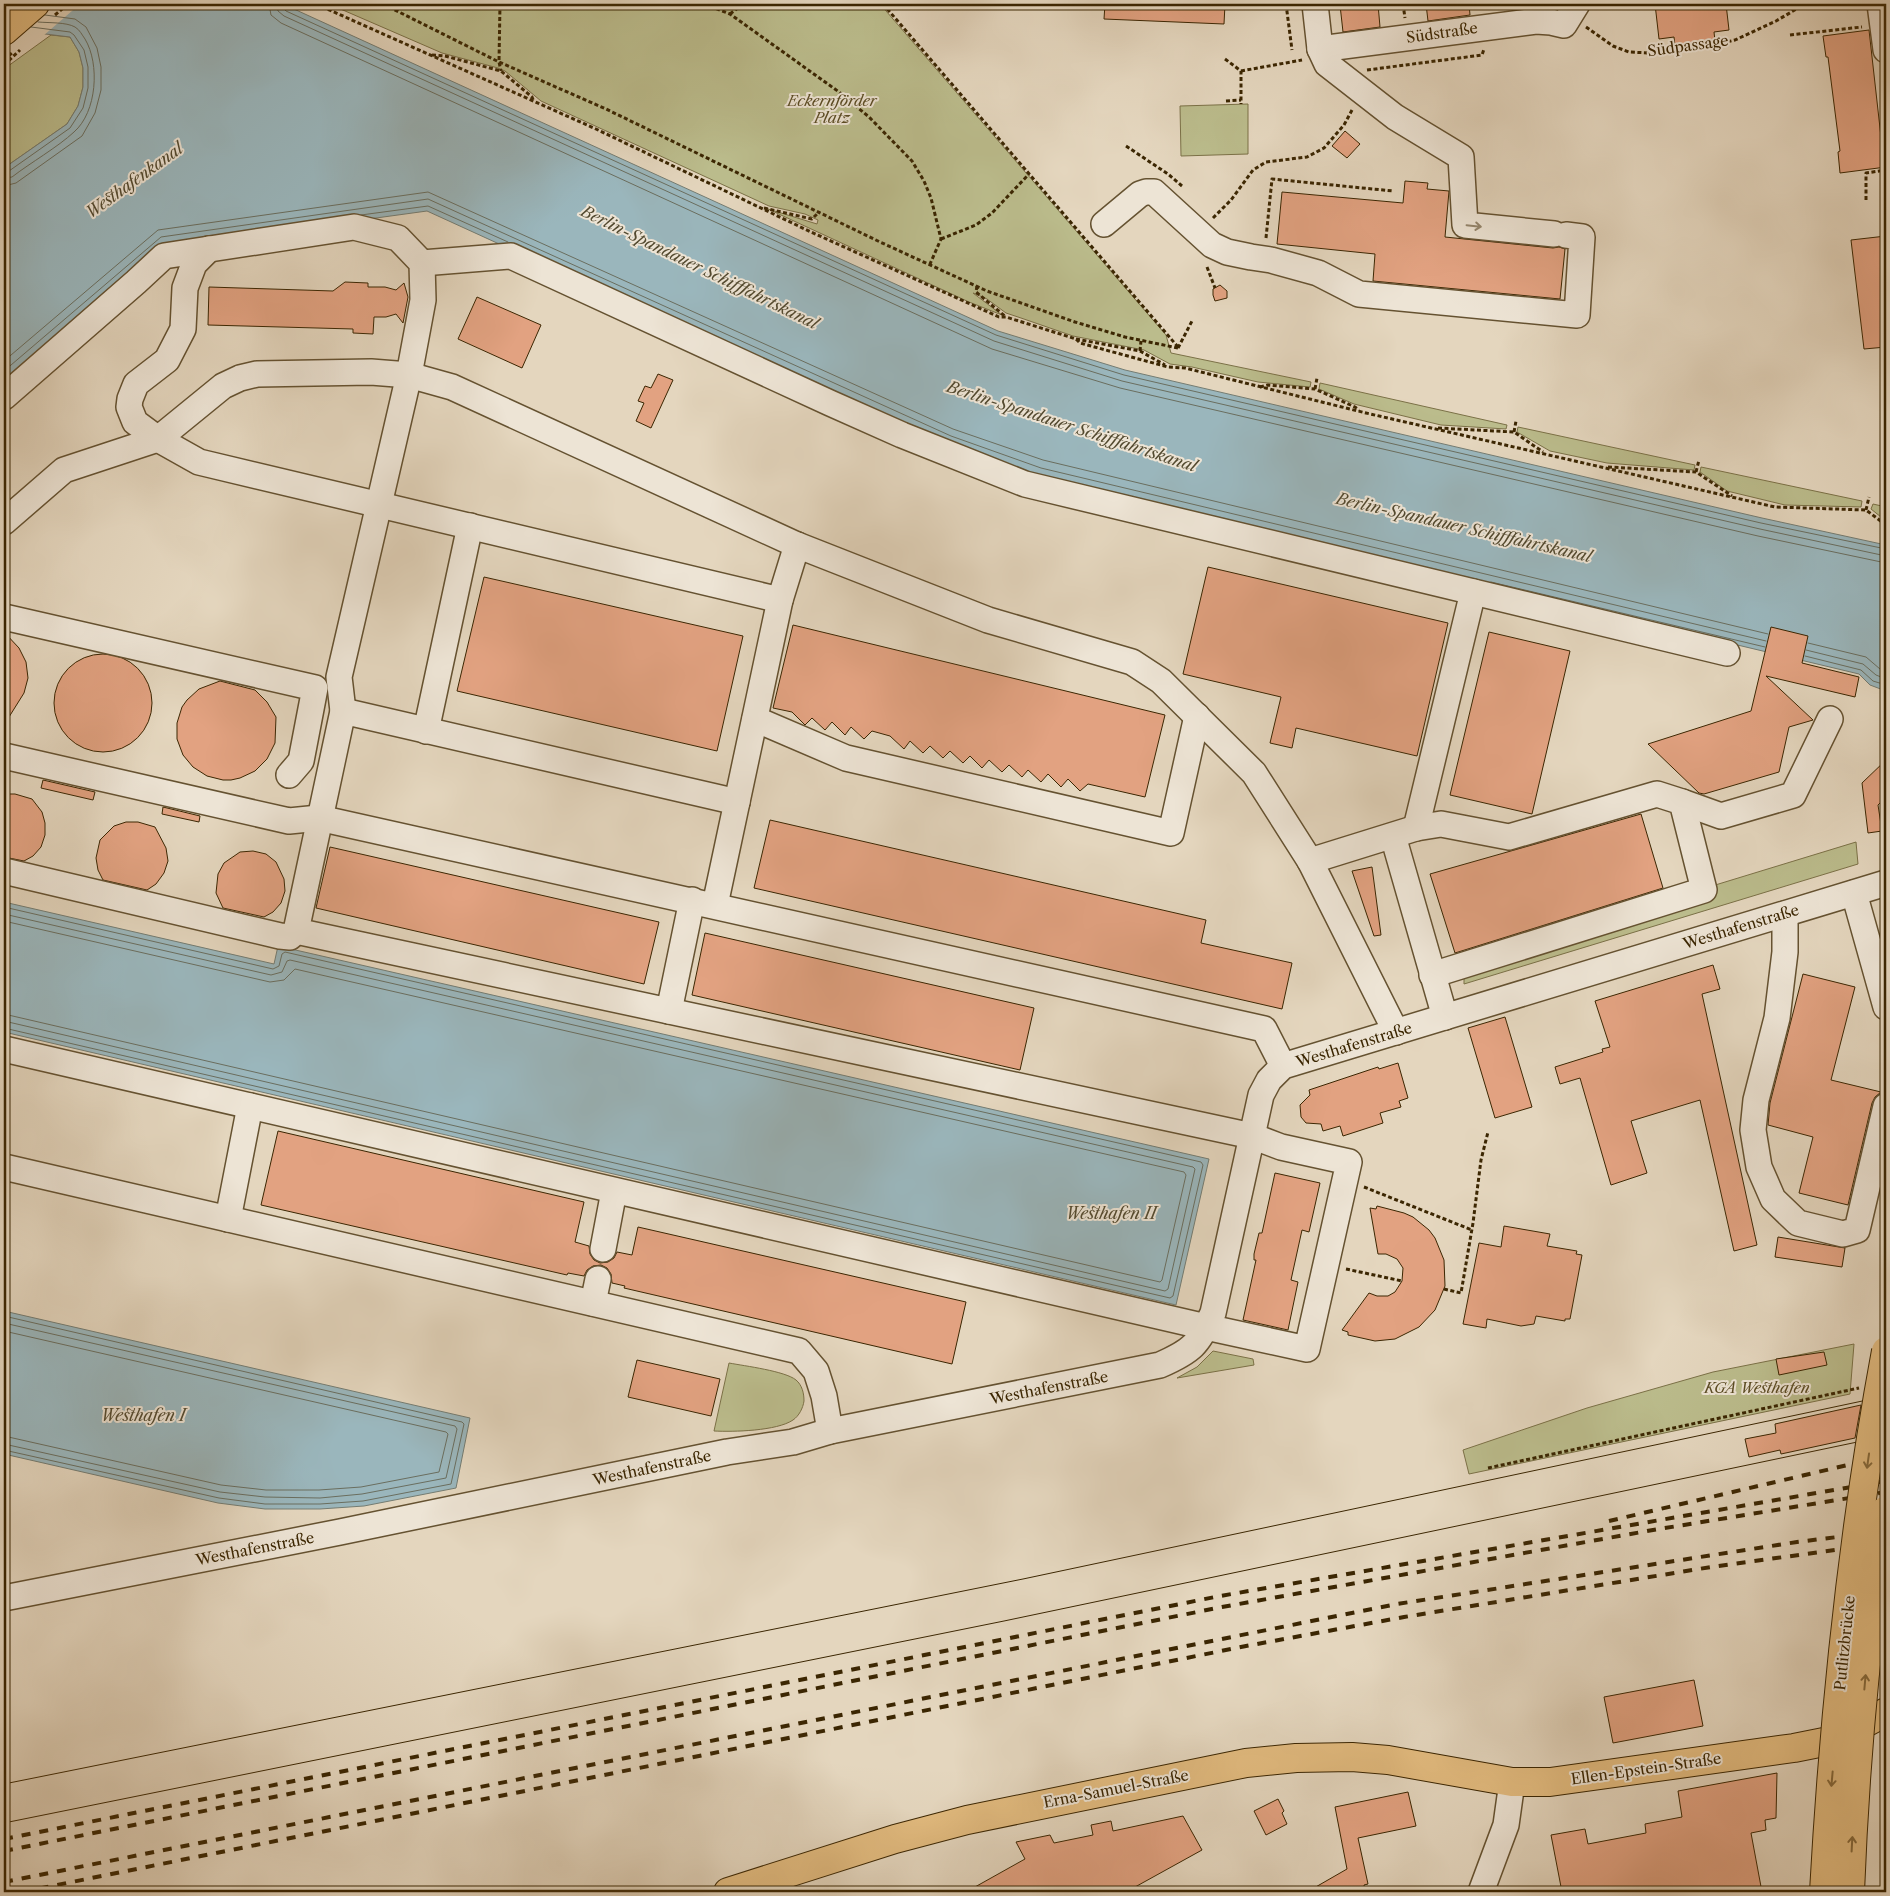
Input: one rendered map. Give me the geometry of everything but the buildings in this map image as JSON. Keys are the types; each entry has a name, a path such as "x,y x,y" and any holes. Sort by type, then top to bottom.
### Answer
{"main road":[{"path":"12,40 35,4"},
{"name":"Putlitzbrücke","path":"1824,1892 1841,1668 1854,1559 1866,1392 1886,1351"},
{"name":"Putlitzbrücke","path":"1850,1892 1856,1781 1866,1669 1878,1559 1886,1510"},
{"name":"Ellen-Epstein-Straße","path":"1512,1782 1550,1782 1794,1748 1829,1740 1886,1712"},
{"name":"Erna-Samuel-Straße","path":"728,1892 887,1841 967,1820 1246,1763 1296,1758 1352,1757 1388,1760 1512,1782"}],"street":[{"path":"1104,224 1140,194 1154,192 1212,245 1227,252 1271,260 1318,273 1359,294 1577,315 1582,237 1465,226 1461,157 1395,117 1327,64 1320,49 1315,4"},
{"path":"1564,25 1577,4"},
{"path":"1882,14 1886,50"},
{"name":"Südstraße","path":"1320,49 1536,21 1564,25"},
{"path":"4,398 164,256 354,227 398,238 422,263 423,300 409,375 339,677 343,711 296,931 290,937 280,936 4,871"},
{"path":"209,250 194,264 185,288 183,329 167,360 136,384 130,399 135,422 158,440 199,462 780,600"},
{"path":"422,263 511,256 830,403 902,435 1008,478 1727,653"},
{"path":"4,522 64,470 158,440 223,386 240,378 257,374 371,372 409,375 452,387 797,545 988,620 1132,662 1161,681 1254,773 1310,861 1396,1032"},
{"path":"426,731 470,526"},
{"path":"668,1011 736,802 780,600 797,545"},
{"path":"1416,828 1473,592"},
{"path":"4,617 315,688 301,761 289,775"},
{"path":"343,711 736,802"},
{"path":"754,719 846,758 1171,833 1197,716"},
{"path":"1310,861 1416,828 1441,824 1509,837 1657,794 1721,816 1793,794 1830,719"},
{"path":"4,756 289,821 320,818 703,902 1264,1029 1283,1066"},
{"path":"1432,975 1704,890 1682,802"},
{"path":"1393,836 1445,1017"},
{"path":"1874,888 1886,1007"},
{"name":"Westhafenstraße","path":"4,1598 340,1532 727,1452 793,1442 830,1431 1160,1365 1182,1356 1197,1343 1213,1313 1261,1096 1269,1080 1283,1066 1874,888"},
{"path":"1784,914 1784,952 1777,1018 1756,1100 1753,1130 1759,1167 1773,1199 1798,1223 1843,1234 1857,1230 1886,1106"},
{"path":"4,1049 614,1191 1307,1349 1349,1162 1281,1147 1252,1136 296,931"},
{"path":"228,1220 250,1106"},
{"path":"4,1167 228,1220 596,1291 799,1351 816,1372 824,1396 830,1431"},
{"path":"603,1249 614,1191"},
{"path":"1480,1892 1506,1825 1512,1782"}],"path":[{"path":"316,4 596,129 999,317 1006,317 1076,339 1140,351 1168,367"},
{"path":"383,4 499,62 606,109 978,286 1058,317 1141,341 1178,348"},
{"path":"500,4 499,62 501,71"},
{"path":"704,4 730,14 839,92 868,117 912,161 924,181 931,198 941,239 930,264"},
{"path":"730,14 743,4"},
{"path":"883,4 1178,348"},
{"path":"1286,4 1292,50"},
{"name":"Südpassage","path":"1564,25 1587,27 1612,46 1629,52 1649,53 1735,40 1776,22 1804,4"},
{"path":"1790,36 1882,14"},
{"path":"4,64 12,40"},
{"path":"429,55 445,56 501,71 532,98 534,102"},
{"path":"1225,59 1241,71 1242,102 1226,100"},
{"path":"1212,219 1231,200 1253,170 1266,162 1307,157 1324,148 1344,126 1351,114 1358,89"},
{"path":"1126,146 1168,174 1184,190"},
{"path":"1866,200 1866,173 1886,170"},
{"path":"941,239 976,225 987,217 1010,197 1029,174"},
{"path":"1271,260 1265,249 1272,179 1393,191"},
{"path":"760,207 812,219 819,212"},
{"path":"978,286 976,292 1006,317"},
{"path":"1178,348 1192,321"},
{"path":"1076,339 1080,343 1168,367 1185,368 1360,412 1775,507 1866,510 1886,525"},
{"path":"1140,351 1141,341"},
{"path":"1315,389 1317,378"},
{"path":"1257,387 1268,385 1315,389 1355,407 1360,412"},
{"path":"1514,432 1516,421"},
{"path":"1435,428 1514,432 1546,454"},
{"path":"1696,472 1700,460"},
{"path":"1602,467 1696,472 1733,497"},
{"path":"1866,510 1869,497"},
{"path":"1444,1289 1461,1293 1488,1132"},
{"path":"1345,1180 1472,1230"},
{"path":"1326,1264 1402,1282"},
{"path":"1488,1468 1866,1392"}],"green space":[{"name":"Eckernförder Platz","path":"329,4 880,4 1166,335 1171,353 1311,382 1310,387 1258,382 1170,364 1144,350 1073,336 1006,313 987,299 973,293 1002,315 969,302 768,209 817,224 818,220 805,214 769,206 541,101 505,71 442,53"},
{"path":"51,35 70,37 79,52 83,68 83,87 78,106 67,124 4,168 4,69"},
{"path":"1248,104 1248,154 1181,156 1180,106"},
{"path":"1320,383 1507,425 1506,429 1441,425 1354,404 1319,389"},
{"path":"1518,427 1695,465 1694,470 1607,463 1550,451 1517,432"},
{"path":"1701,467 1862,501 1861,507 1785,505 1727,491 1700,472"},
{"path":"1873,504 1886,507 1886,521 1871,509"},
{"path":"1856,842 1858,864 1464,984 1464,971 1712,886"},
{"name":"KGA Westhafen","path":"1854,1344 1850,1394 1469,1474 1463,1450 1587,1408 1713,1372"},
{"path":"1213,1351 1253,1359 1254,1365 1177,1378 1197,1367"},
{"path":"729,1363 774,1371 796,1380 801,1387 804,1398 799,1414 786,1424 766,1429 714,1431"}],"water":[{"path":"4,4 283,4 998,331 1125,370 1886,545 1886,691 1870,685 1859,674 1038,478 812,387 427,211 165,247 4,386 4,168 67,124 78,106 83,87 83,68 79,52 70,37 4,29"},
{"name":"Westhafen II","path":"4,902 274,964 278,946 1209,1159 1176,1305 4,1032"},
{"name":"Westhafen I","path":"4,1311 470,1418 456,1488 364,1506 320,1509 265,1509 218,1503 4,1454"}],"pier":[{"path":"4,4 80,4 43,36 4,31"}],"tram line":[{"path":"4,1784 1023,1579 1886,1396"},
{"path":"4,1823 1004,1621 1886,1436"}],"railway":[{"path":"1609,1521 1886,1456"},
{"path":"4,1839 1220,1596 1886,1481"},
{"path":"4,1851 1222,1607 1653,1530 1886,1492"},
{"path":"4,1882 1397,1604 1797,1542 1886,1531"},
{"path":"22,1892 1246,1646 1404,1617 1711,1567 1886,1543"}],"water label":[{"name":"Westhafenkanal","path":"134,180"},
{"name":"Berlin-Spandauer Schifffahrtskanal","path":"700,267"},
{"name":"Berlin-Spandauer Schifffahrtskanal","path":"1072,426"},
{"name":"Berlin-Spandauer Schifffahrtskanal","path":"1464,527"}]}
